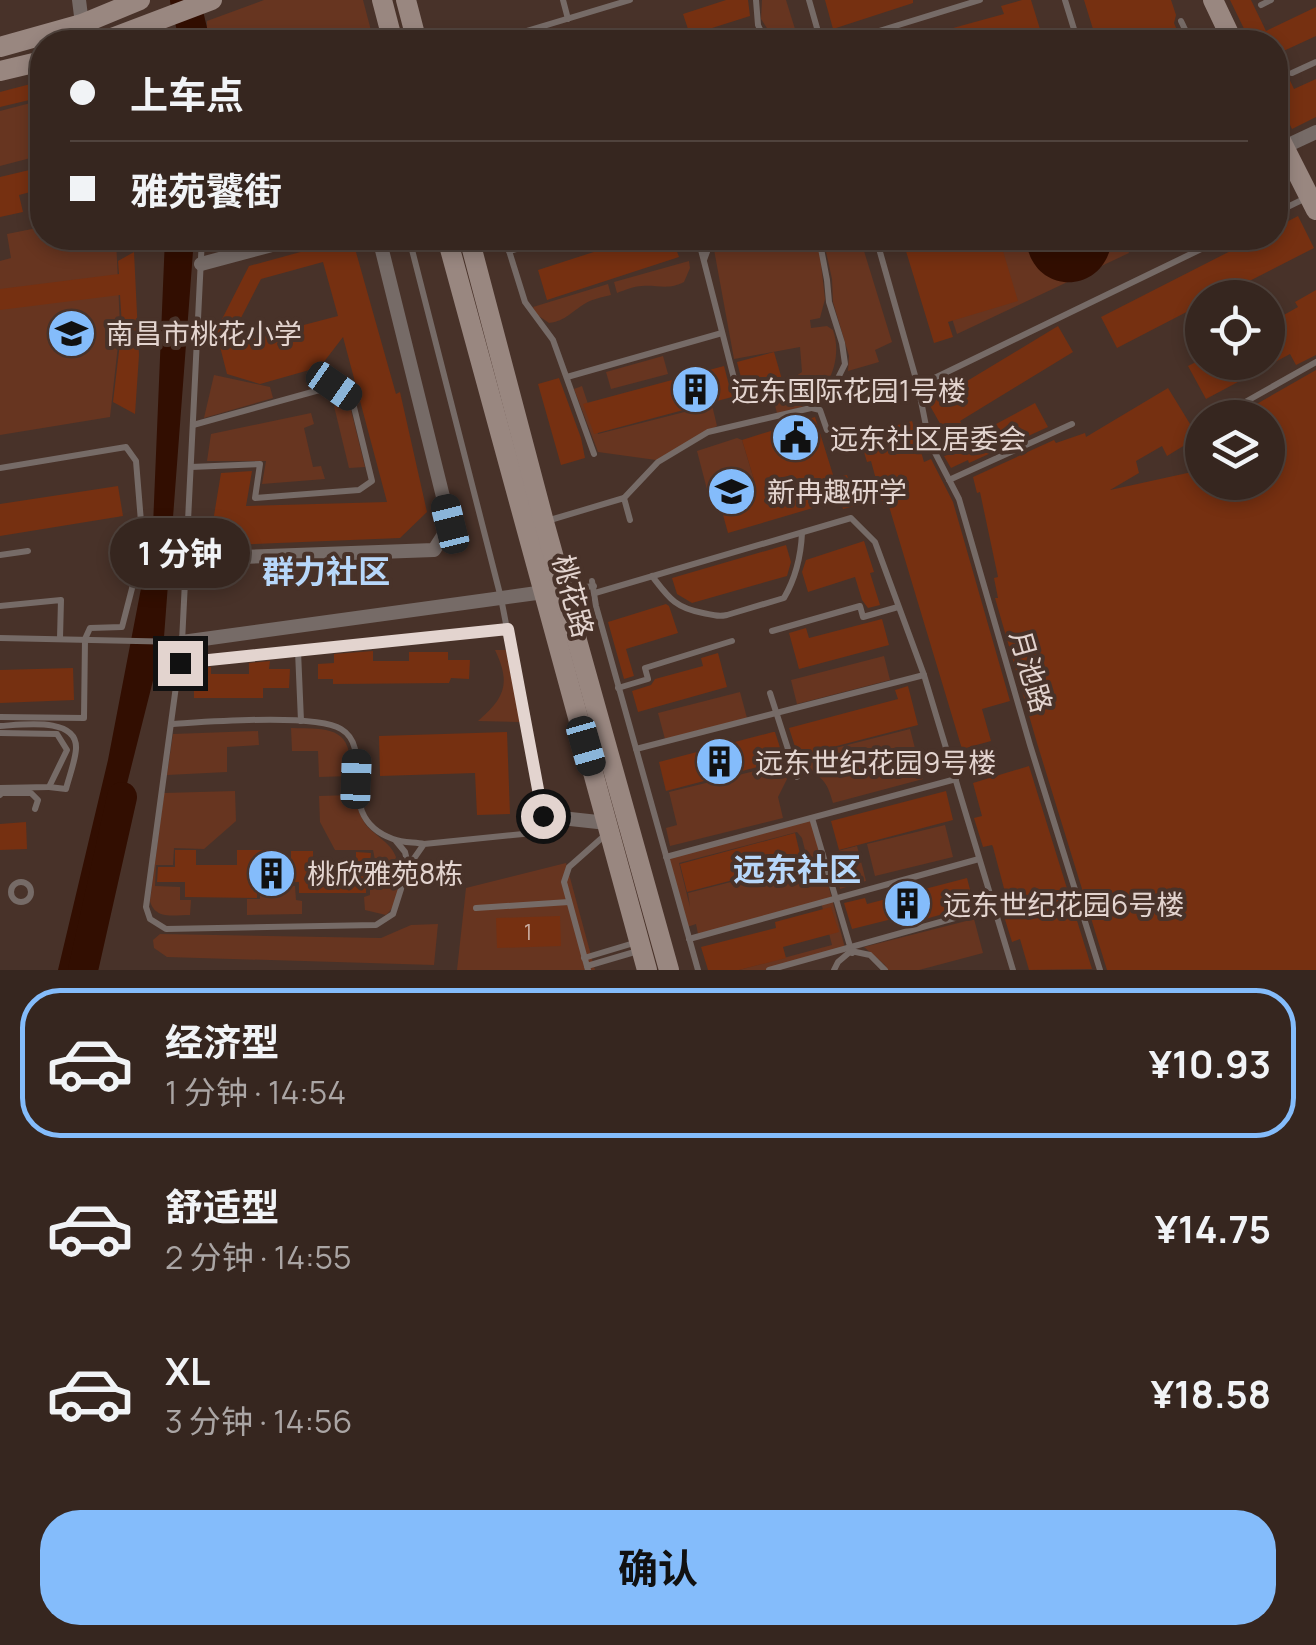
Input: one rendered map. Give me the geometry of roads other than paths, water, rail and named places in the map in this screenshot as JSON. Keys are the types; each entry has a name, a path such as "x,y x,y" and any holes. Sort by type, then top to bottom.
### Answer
{"main road":[{"path":"134,30 212,0"},
{"path":"382,0 391,30"},
{"path":"406,0 414,30"},
{"path":"1213,0 1227,30"},
{"path":"60,30 133,3"},
{"path":"0,46 30,38"},
{"path":"0,71 30,64"},
{"path":"1288,160 1312,203"},
{"name":"桃花路","path":"451,250 669,970"},
{"name":"桃花路","path":"472,250 544,522 553,591 608,827 643,954"}],"street":[{"path":"79,0 82,24"},
{"path":"1288,139 1316,132"},
{"path":"201,264 253,250"},
{"path":"186,559 434,550 450,524 381,250"},
{"path":"182,642 553,591"},
{"path":"543,816 608,827"}],"lane":[{"path":"563,0 568,19"},
{"path":"531,30 630,0"},
{"path":"756,0 760,30"},
{"path":"809,0 818,30"},
{"path":"882,30 980,0"},
{"path":"1065,0 1074,30"},
{"path":"1260,5 1272,0"},
{"path":"1181,21 1185,30"},
{"path":"1292,73 1316,62"},
{"path":"202,250 182,642 146,907 150,920 166,929 376,925 394,914 408,867 424,844"},
{"path":"171,724 302,721 340,727 352,737 357,750 359,804 376,830 396,840 424,844 543,832 502,598 412,250"},
{"path":"513,250 509,251 525,302 554,340 594,454"},
{"path":"701,250 739,398"},
{"path":"704,261 708,250"},
{"path":"811,408 832,390 845,364 828,302 822,250"},
{"name":"月池路","path":"879,250 918,386 929,441 958,499 1100,970"},
{"path":"918,386 1199,250"},
{"path":"567,376 722,332"},
{"path":"1249,400 1316,362"},
{"path":"191,467 260,464 255,498 359,490 372,481 352,399 334,386 193,425"},
{"path":"544,522 624,498 658,462 708,432 811,408 820,410 827,430"},
{"path":"948,480 1072,424"},
{"path":"0,468 126,447 136,461 143,546 122,627 90,628 84,718 0,718"},
{"path":"624,498 630,520"},
{"path":"553,591 652,576 851,518 875,542 924,676 1013,970"},
{"path":"652,576 677,606 718,617 784,598 792,585 802,532"},
{"path":"0,554 28,551"},
{"path":"594,587 618,688 698,970"},
{"path":"0,606 61,600 60,638"},
{"path":"772,631 860,606 863,617 898,607"},
{"path":"180,663 508,629"},
{"path":"0,638 182,642"},
{"path":"618,688 648,679 644,668 732,642"},
{"path":"298,651 302,721"},
{"path":"636,749 924,676"},
{"path":"770,693 797,777"},
{"path":"0,730 58,726 69,732 76,749 66,789 1,792"},
{"path":"0,730 56,734 67,750 49,787"},
{"path":"666,857 956,780"},
{"path":"1,792 31,792 38,800 34,809"},
{"path":"812,818 851,951"},
{"path":"608,827 569,868 564,882 586,964 643,954"},
{"path":"396,840 405,852 408,867"},
{"path":"689,939 979,859"},
{"path":"0,892 11,889"},
{"path":"476,908 569,902"},
{"path":"769,970 851,951 994,908"},
{"path":"834,970 851,951"},
{"path":"851,951 870,955 885,970"}],"waterway":[{"path":"185,0 192,30"},
{"path":"83,970 122,797"}],"place":[{"name":"南昌市桃花小学","path":"71,333"},
{"name":"远东国际花园1号楼","path":"696,390"},
{"name":"远东社区居委会","path":"795,438"},
{"name":"新冉趣研学","path":"732,491"},
{"name":"远东世纪花园9号楼","path":"720,762"},
{"name":"桃欣雅苑8栋","path":"272,873"},
{"name":"远东世纪花园6号楼","path":"908,904"}],"district":[{"name":"群力社区","path":"326,571"},
{"name":"远东社区","path":"797,869"}]}
